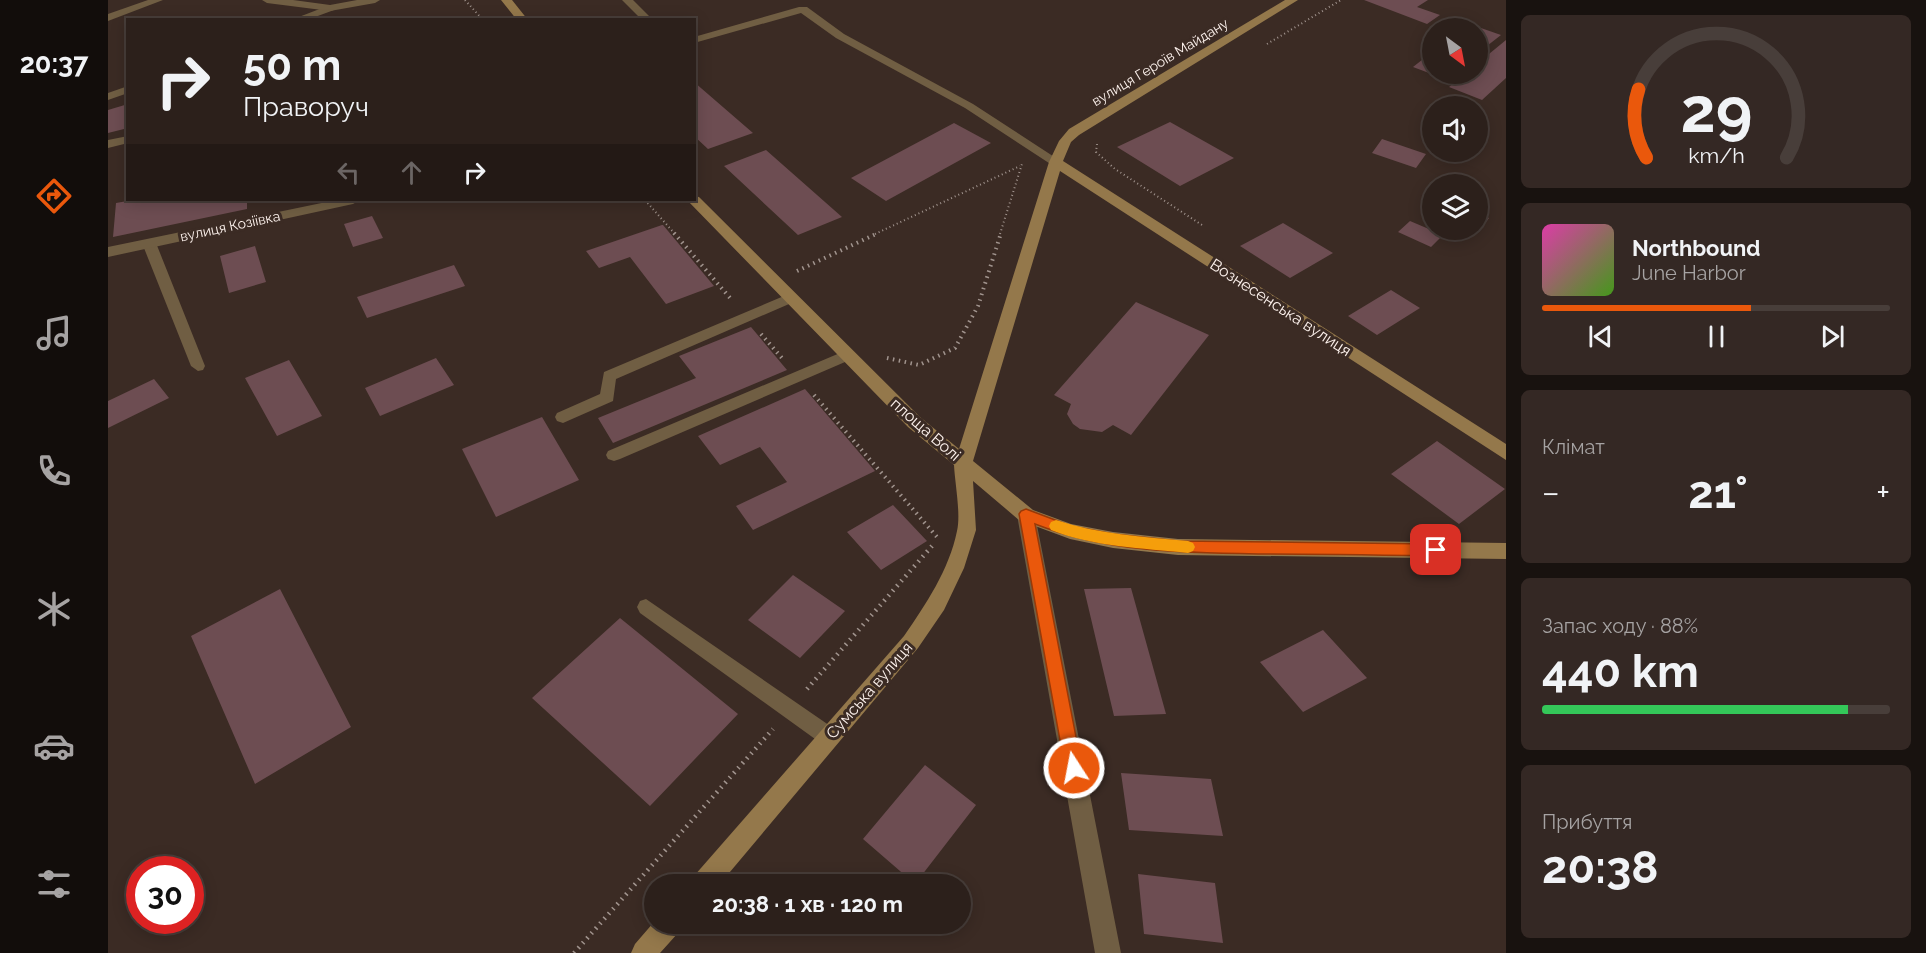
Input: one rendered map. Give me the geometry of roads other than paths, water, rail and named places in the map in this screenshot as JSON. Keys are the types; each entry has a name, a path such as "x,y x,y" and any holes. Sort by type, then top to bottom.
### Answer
{"main road":[{"path":"506,0 521,18"},
{"name":"вулиця Героїв Майдану","path":"1056,162 1065,141 1074,132 1293,0"},
{"name":"Вознесенська вулиця","path":"1056,162 1506,453"},
{"name":"площа Волі","path":"695,201 914,422 963,463 1056,162"},
{"path":"963,463 1026,514 1070,531 1113,540 1178,547 1506,550"},
{"name":"Сумська вулиця","path":"712,874 911,642 937,604 957,560 967,530 963,463"},
{"path":"645,953 661,934"}],"street":[{"path":"108,18 158,0"},
{"path":"267,0 300,1 330,8 375,0"},
{"name":"вулиця Козіївка","path":"108,252 347,201"},
{"path":"1026,514 1108,953"}],"lane":[{"path":"627,0 646,18"},
{"path":"302,18 330,8"},
{"path":"696,38 803,9 840,36 969,106 1056,162"},
{"path":"108,97 126,90"},
{"path":"108,144 126,140"},
{"path":"149,243 198,366"},
{"path":"563,417 608,396 609,376 791,298"},
{"path":"614,455 847,355"},
{"path":"646,607 829,737"}]}
